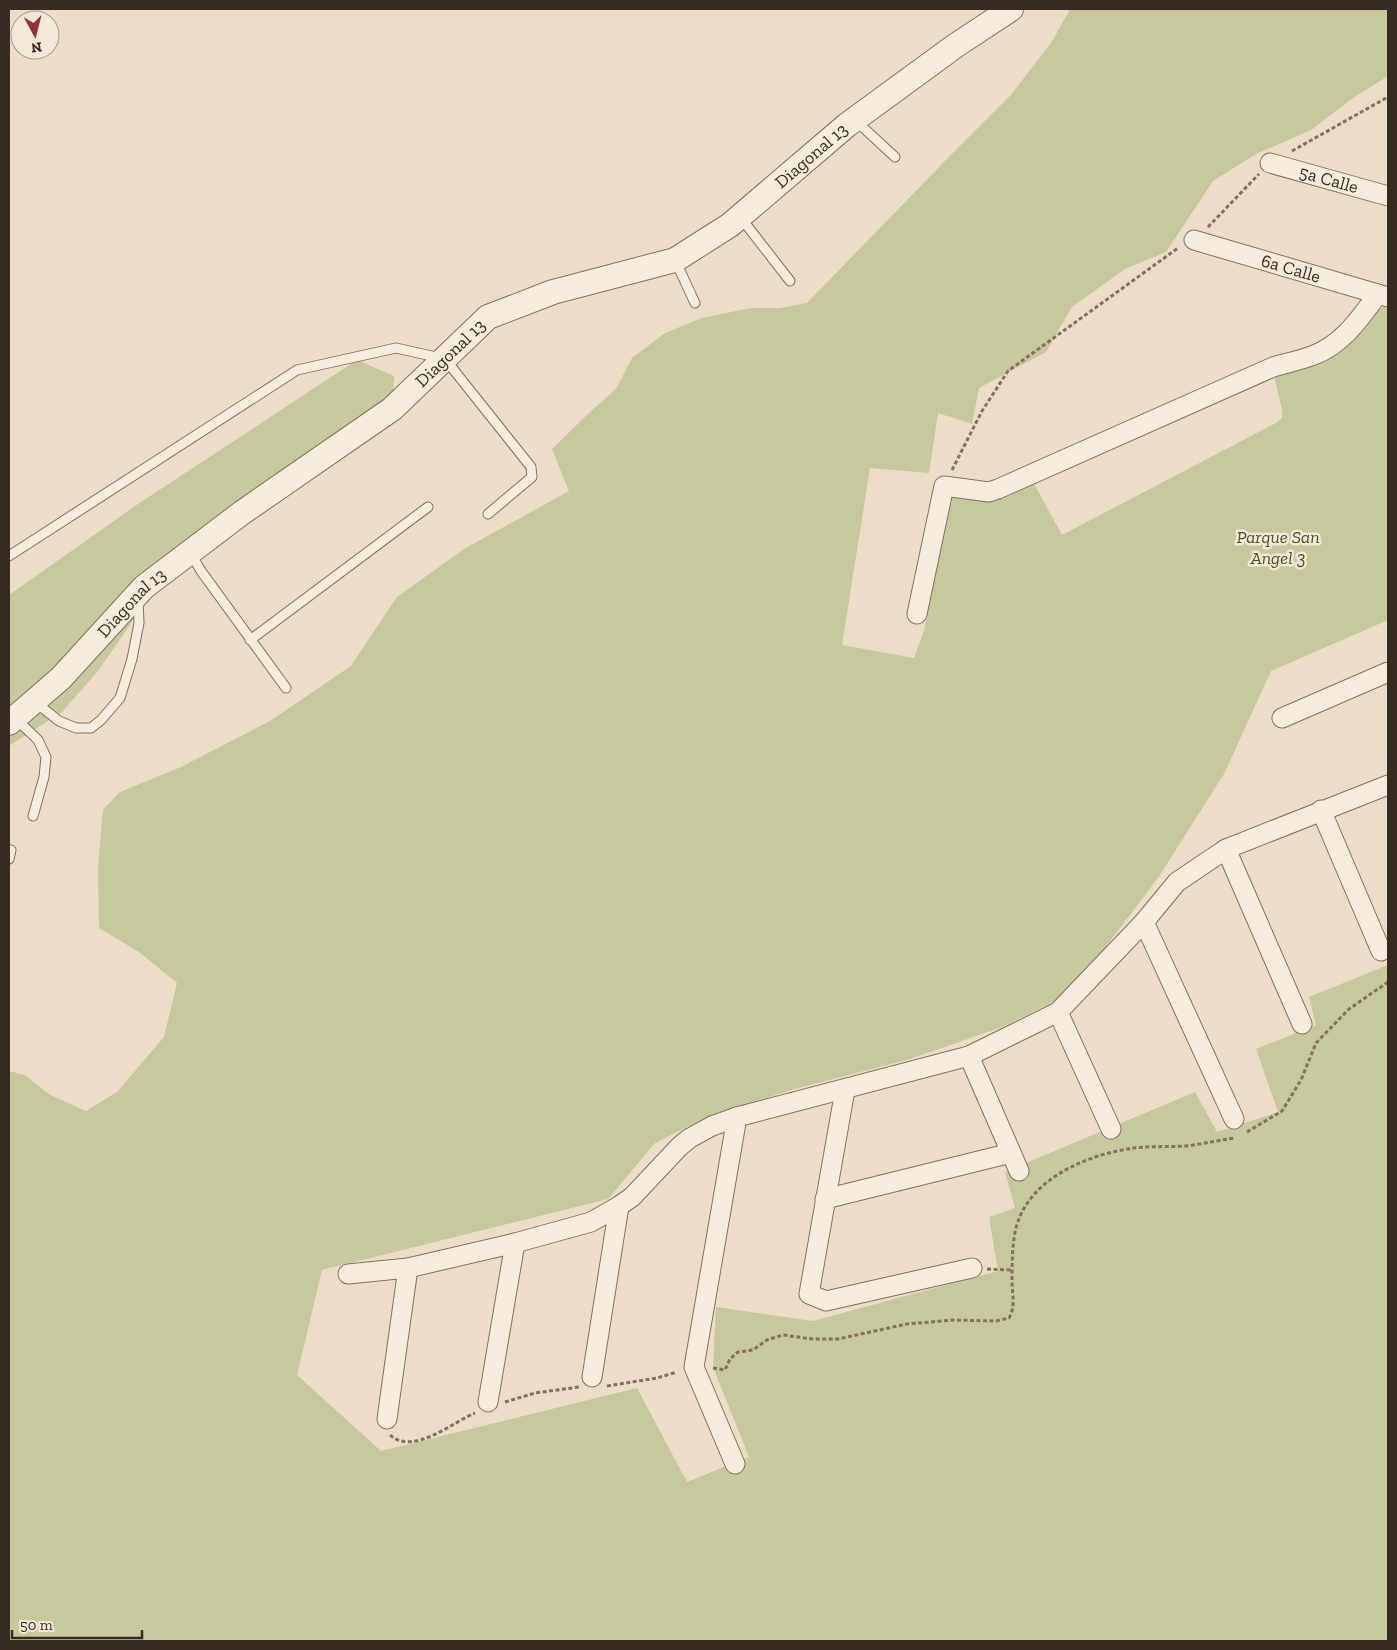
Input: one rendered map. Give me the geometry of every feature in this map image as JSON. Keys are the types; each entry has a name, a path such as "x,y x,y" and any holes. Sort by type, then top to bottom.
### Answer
{"street":[{"name":"Diagonal 13","path":"12,720 61,678 144,587 243,512 392,410 488,317 553,292 675,260 730,225 854,119 955,46 1011,9"},
{"name":"5a Calle","path":"1270,163 1388,196"},
{"name":"6a Calle","path":"1194,240 1383,296"},
{"path":"917,614 944,486 990,492 998,490 1273,367 1314,355 1339,341 1383,296"},
{"path":"1282,718 1388,672"},
{"path":"348,1274 408,1268 583,1225 606,1215 620,1206 643,1187 680,1146 712,1126 738,1117 969,1056 1058,1012 1144,922 1177,882 1226,849 1388,785"},
{"path":"1321,810 1381,951"},
{"path":"1226,849 1302,1024"},
{"path":"1144,922 1240,1126"},
{"path":"1058,1012 1111,1129"},
{"path":"969,1056 1019,1171"},
{"path":"845,1090 809,1294 826,1301 972,1268"},
{"path":"735,1464 694,1367 738,1117"},
{"path":"825,1199 1011,1153"},
{"path":"593,1384 620,1206"},
{"path":"489,1406 515,1242"},
{"path":"387,1419 408,1268"}],"lane":[{"path":"854,119 895,157"},
{"path":"740,216 790,281"},
{"path":"675,260 695,303"},
{"path":"9,556 297,370 396,348 445,359 531,467 532,477 488,514"},
{"path":"250,640 428,507"},
{"path":"190,552 201,572 286,688"},
{"path":"34,701 59,720 76,728 91,728 101,720 120,698 132,659 138,623 138,593"},
{"path":"12,720 38,740 46,757 44,777 33,816"}],"path":[{"path":"944,486 982,411 1008,371 1176,249 1194,240 1270,163 1388,97"},
{"path":"1240,1126 1282,1111 1301,1080 1316,1043 1349,1009 1388,982"},
{"path":"387,1419 387,1430 394,1438 398,1440 421,1441 489,1406 535,1393 593,1384 657,1378 694,1367 725,1370 730,1359 738,1352 753,1350 767,1340 783,1334 813,1339 838,1338 907,1324 1009,1318 1014,1309 1012,1270 1017,1225 1022,1212 1045,1183 1082,1162 1118,1151 1134,1148 1187,1146 1239,1137"},
{"path":"972,1268 1012,1270"}],"green space":[{"name":"Parque San Angel 3","path":"1070,9 1388,9 1388,76 1353,98 1311,130 1256,154 1213,181 1166,252 1125,269 1072,307 1046,352 979,388 972,424 938,413 929,473 870,468 842,645 914,658 924,631 951,493 1032,480 1062,535 1276,423 1282,418 1282,409 1274,376 1353,339 1363,331 1374,314 1387,304 1388,620 1271,671 1224,774 1158,878 1094,962 1055,1001 1002,1027 910,1059 795,1089 711,1115 655,1143 608,1199 322,1270 297,1375 381,1451 637,1388 687,1482 749,1457 713,1367 716,1307 813,1321 998,1271 989,1217 1015,1208 1005,1172 1195,1092 1217,1132 1278,1112 1256,1049 1316,1025 1309,997 1388,965 1388,1641 9,1641 9,1071 25,1075 50,1095 86,1111 117,1092 164,1037 177,983 139,952 99,928 98,867 103,810 120,792 181,767 270,721 351,666 397,597 464,549 569,491 552,449 616,389 632,358 665,333 702,318 751,308 780,308 807,303 1010,96 1053,40"},
{"path":"357,360 394,376 393,407 152,593 98,671 62,712 9,746 9,595 138,504"}]}
